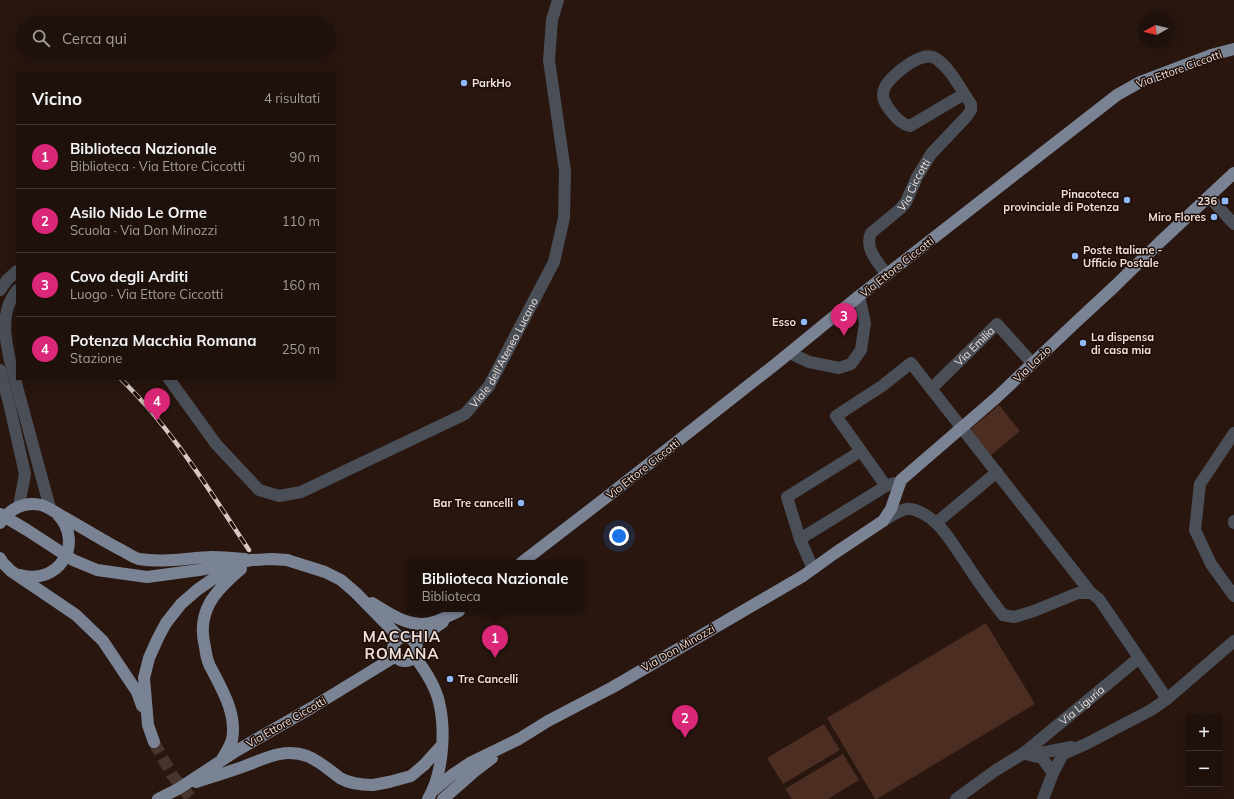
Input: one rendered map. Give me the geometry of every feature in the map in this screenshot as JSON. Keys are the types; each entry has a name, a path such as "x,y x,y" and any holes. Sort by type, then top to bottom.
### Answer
{"main road":[{"name":"Via Ettore Ciccotti","path":"525,560 790,353 859,296 1117,95 1140,82 1198,59 1234,49"},
{"name":"Via Lazio","path":"901,480 996,398 1234,173"},
{"path":"883,521 891,509 901,480"},
{"path":"0,523 4,517 19,506 34,504 42,505 78,524 108,544 138,558 168,561 212,557 252,560 287,560 325,572 341,580 356,593 400,638"},
{"path":"4,563 19,575 36,578 47,575 61,564 68,551 69,539 66,526 62,519 54,511"},
{"path":"0,514 73,560 97,570 147,577 198,570 252,560"},
{"name":"Via Don Minozzi","path":"519,739 548,721 612,687 813,569 834,553 883,521"},
{"path":"221,761 232,742 232,719 226,698 219,682 210,669 202,635 204,615 209,603 225,582 252,560"},
{"path":"148,725 144,678 149,658 166,623 181,604 197,590 220,574 252,560"},
{"path":"4,563 76,615 103,641 137,692 154,742"},
{"path":"356,593 399,619 416,624 430,623 456,612"},
{"path":"414,642 458,612"},
{"path":"408,637 414,642 417,649 411,659 404,660 396,656 394,646 395,642 400,638 408,637"},
{"name":"Via Ettore Ciccotti","path":"178,789 236,751 312,708 396,656"},
{"path":"414,656 427,673 439,702 443,731 439,769 431,794"},
{"path":"431,794 452,775 470,763 519,739"},
{"path":"444,799 475,771 519,739"},
{"path":"158,799 178,789 245,766 262,758 278,754 291,753 307,756 324,765 342,778 358,784 373,785 389,782 411,776 442,745"}],"street":[{"name":"Viale dell'Ateneo Lucano","path":"169,380 216,444 259,490 279,496 302,492 465,414 489,386 554,262 564,218 565,171 549,60 552,20 558,0"},
{"name":"Via Ciccotti","path":"887,275 870,251 869,239 871,233 900,209 906,202 917,177 931,154 967,116 971,110 971,104 964,94 947,70 934,58 927,56 913,61 894,77 885,87 883,97 887,106 897,119 904,125 910,126 964,94"},
{"path":"1209,196 1234,224"},
{"path":"0,290 7,280 16,272"},
{"path":"16,292 9,303 6,319 5,340 54,511"},
{"path":"790,353 809,362 838,368 851,364 861,350 865,324 859,296"},
{"name":"Via Emilia","path":"931,389 997,324 1032,363"},
{"path":"886,486 836,416 882,386 911,363 1095,596 1167,699"},
{"path":"0,370 25,474 19,506"},
{"path":"1234,433 1200,484 1195,530 1211,564 1234,596"},
{"path":"813,569 800,539 788,497 861,450"},
{"path":"936,523 997,472"},
{"path":"800,539 886,486 901,480"},
{"path":"883,521 906,509 922,513 936,523 949,539 986,594 1003,615 1014,617 1034,611 1078,593 1095,596"},
{"path":"1043,799 1052,773 1063,754 1086,744 1151,710 1167,699 1234,641"},
{"name":"Via Liguria","path":"956,799 996,770 1024,753 1139,658"},
{"path":"1024,753 1046,752 1086,744"},
{"path":"1024,753 1042,758 1052,773"}],"shaded area":[{"path":"999,405 1020,431 990,456 969,430"},
{"path":"986,623 1035,704 875,799 827,718"},
{"path":"824,724 840,750 783,784 767,758"},
{"path":"843,754 859,780 828,799 792,799 785,789"}],"tunnel":[{"path":"154,742 172,775 192,799"}],"railway":[{"path":"122,380 157,419 190,461 249,550"}],"place":[{"name":"ParkHo","path":"464,83"},
{"name":"Pinacoteca provinciale di Potenza","path":"1127,200"},
{"name":"236","path":"1225,201"},
{"name":"Miro Flores","path":"1214,217"},
{"name":"Poste Italiane - Ufficio Postale","path":"1075,256"},
{"name":"Esso","path":"804,322"},
{"name":"Covo degli Arditi","path":"844,336"},
{"name":"La dispensa di casa mia","path":"1083,343"},
{"name":"Potenza Macchia Romana","path":"157,421"},
{"name":"Bar Tre cancelli","path":"521,503"},
{"name":"Biblioteca Nazionale","path":"495,658"},
{"name":"Tre Cancelli","path":"450,679"},
{"name":"Asilo Nido Le Orme","path":"685,738"}],"district":[{"name":"MACCHIA ROMANA","path":"402,644"}]}
